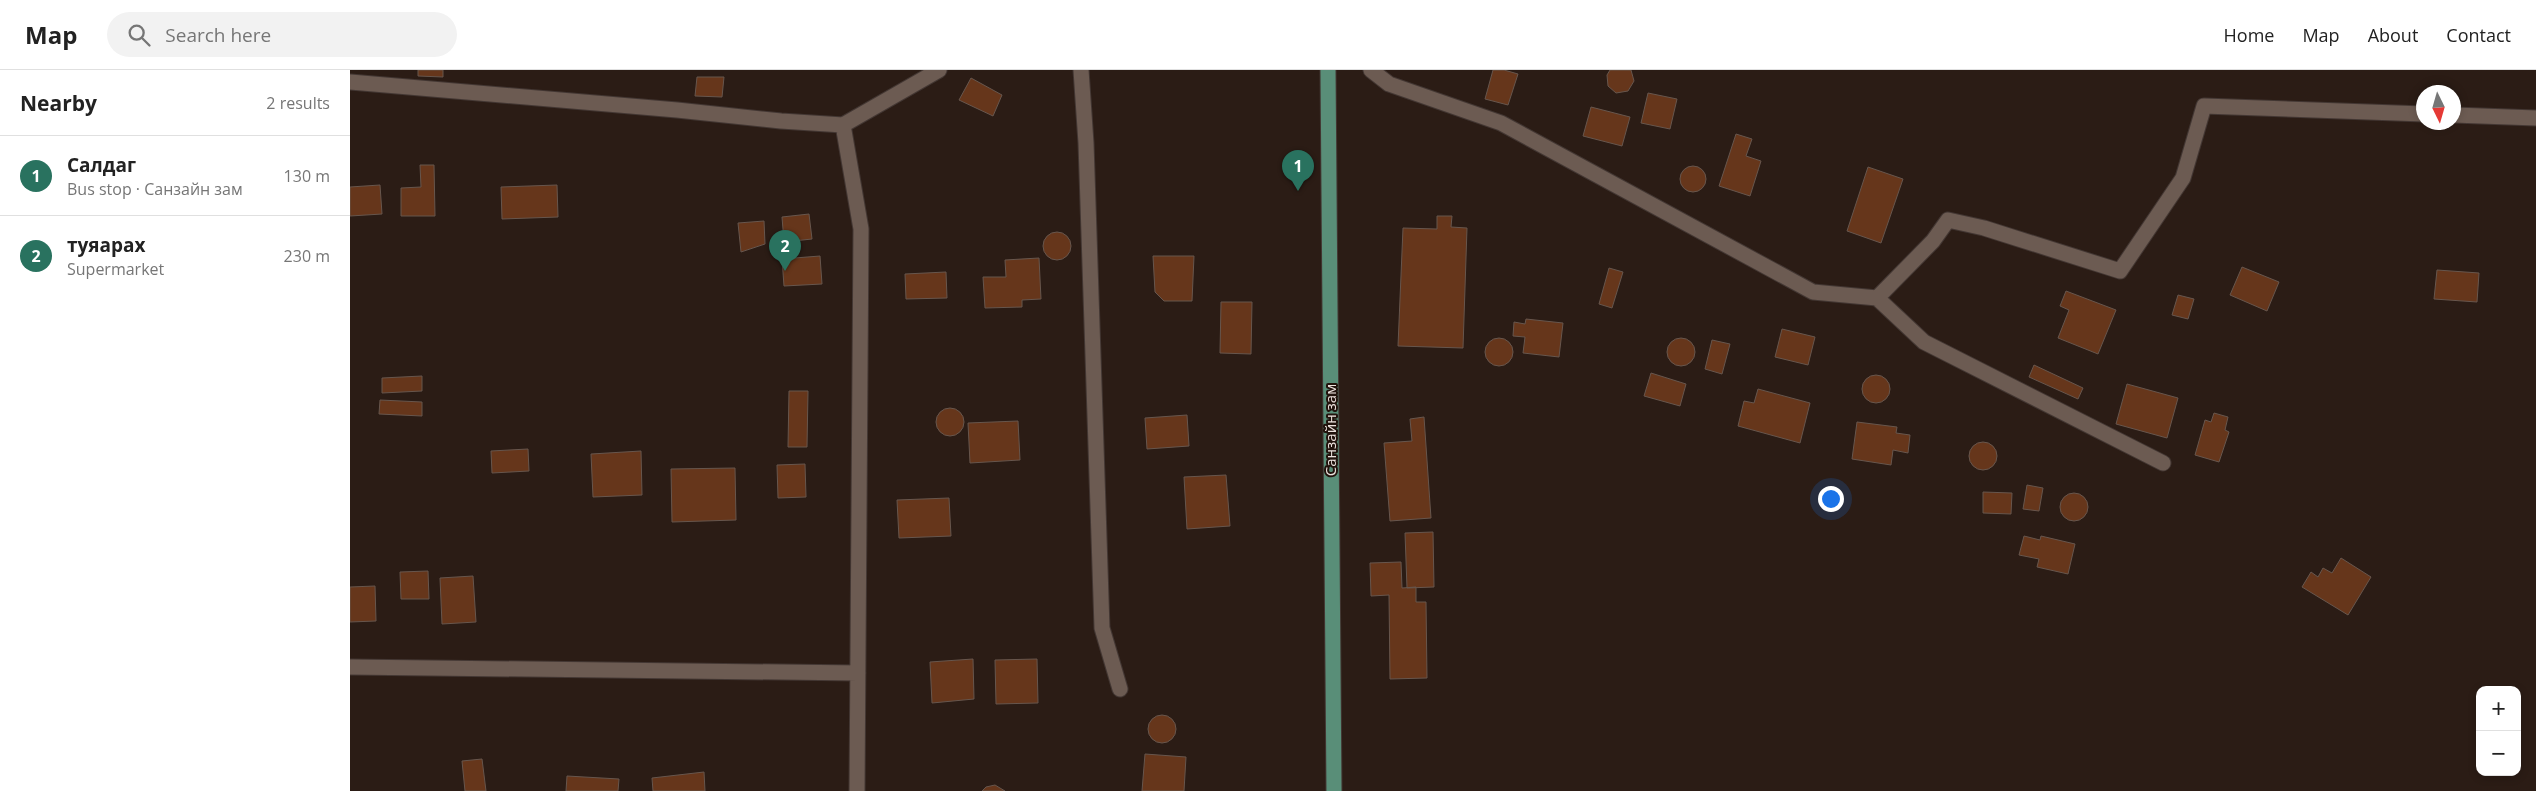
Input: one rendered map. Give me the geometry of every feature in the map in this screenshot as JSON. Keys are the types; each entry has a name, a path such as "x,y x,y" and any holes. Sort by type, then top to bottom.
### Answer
{"main road":[{"name":"Санзайн зам","path":"1328,70 1334,791"}],"street":[{"path":"350,82 844,125 939,70"},
{"path":"1081,70 1086,144 1102,628 1120,689"},
{"path":"1371,70 1389,84 1501,123 1813,292 1877,298 1924,342 2163,462"},
{"path":"1877,298 1933,241 1948,220 1984,228 2120,272 2183,178 2204,106 2416,114"},
{"path":"2461,115 2536,118"},
{"path":"844,125 861,229 857,791"},
{"path":"350,667 858,673"}],"building":[{"path":"418,70 443,70 443,77 418,76"},
{"path":"1493,70 1504,70 1518,74 1508,105 1485,99"},
{"path":"1610,70 1631,70 1634,81 1628,91 1616,93 1608,86 1607,75"},
{"path":"697,77 724,77 722,97 695,96"},
{"path":"971,78 1002,95 993,116 959,100"},
{"path":"1648,93 1677,99 1670,129 1641,123"},
{"path":"1591,107 1630,117 1622,146 1583,136"},
{"path":"1736,134 1752,139 1746,156 1761,161 1750,196 1719,186"},
{"path":"420,165 434,165 435,216 401,216 401,188 421,187"},
{"path":"1693,166 1702,170 1706,179 1702,188 1693,192 1684,188 1680,179 1684,170"},
{"path":"1868,167 1903,179 1881,243 1847,231"},
{"path":"380,185 382,214 350,216 350,187"},
{"path":"557,185 558,217 502,219 501,187"},
{"path":"809,214 812,239 784,242 782,217"},
{"path":"1437,216 1452,216 1451,227 1467,228 1463,348 1398,346 1403,228 1437,229"},
{"path":"764,221 765,244 741,252 738,223"},
{"path":"1057,232 1067,236 1071,246 1067,256 1057,260 1047,256 1043,246 1047,236"},
{"path":"820,256 822,284 784,286 782,259"},
{"path":"1153,256 1194,256 1192,301 1164,301 1155,292"},
{"path":"1039,258 1041,299 1022,300 1022,307 985,308 983,277 1006,277 1005,260"},
{"path":"2242,267 2279,282 2267,311 2230,295"},
{"path":"1609,268 1623,272 1612,308 1599,304"},
{"path":"2437,270 2479,273 2477,302 2434,299"},
{"path":"946,272 947,298 906,299 905,274"},
{"path":"2066,291 2116,310 2098,354 2058,338 2069,310 2060,306"},
{"path":"2178,295 2194,299 2188,319 2172,315"},
{"path":"1221,302 1252,302 1251,354 1220,353"},
{"path":"1526,319 1563,323 1559,357 1523,353 1525,337 1513,336 1514,322 1525,324"},
{"path":"1782,329 1815,337 1808,365 1775,357"},
{"path":"1499,338 1509,342 1513,352 1509,362 1499,366 1489,362 1485,352 1489,342"},
{"path":"1681,338 1691,342 1695,352 1691,362 1681,366 1671,362 1667,352 1671,342"},
{"path":"1712,340 1730,344 1722,374 1705,369"},
{"path":"2034,365 2083,388 2078,399 2029,377"},
{"path":"1651,373 1686,384 1680,406 1644,396"},
{"path":"1876,375 1886,379 1890,389 1886,399 1876,403 1866,399 1862,389 1866,379"},
{"path":"422,376 422,391 382,393 382,378"},
{"path":"2127,384 2178,398 2167,438 2116,424"},
{"path":"1758,389 1810,403 1800,443 1738,426 1744,401 1754,403"},
{"path":"789,391 808,391 807,447 788,447"},
{"path":"380,400 422,402 422,416 379,414"},
{"path":"950,408 960,412 964,422 960,432 950,436 940,432 936,422 940,412"},
{"path":"2214,413 2228,417 2225,430 2229,432 2219,462 2195,455 2205,420 2211,422"},
{"path":"1187,415 1189,446 1147,449 1145,418"},
{"path":"1424,417 1431,518 1390,521 1384,443 1412,441 1410,419"},
{"path":"1018,421 1020,460 970,463 968,423"},
{"path":"1857,422 1897,427 1896,433 1910,435 1908,453 1893,450 1891,465 1852,459"},
{"path":"1983,442 1993,446 1997,456 1993,466 1983,470 1973,466 1969,456 1973,446"},
{"path":"528,449 529,471 492,473 491,451"},
{"path":"641,451 642,495 593,497 591,454"},
{"path":"805,464 806,497 778,498 777,465"},
{"path":"735,468 736,520 672,522 671,469"},
{"path":"1226,475 1230,526 1187,529 1184,477"},
{"path":"2027,485 2043,488 2039,511 2023,509"},
{"path":"1983,492 2012,493 2011,514 1983,513"},
{"path":"2074,493 2084,497 2088,507 2084,517 2074,521 2064,517 2060,507 2064,497"},
{"path":"949,498 951,536 899,538 897,500"},
{"path":"1433,532 1434,587 1407,588 1405,533"},
{"path":"2024,536 2040,540 2041,536 2075,544 2068,574 2037,567 2039,559 2019,555"},
{"path":"2341,558 2371,577 2348,615 2302,587 2311,572 2318,577 2323,568 2332,573"},
{"path":"1401,562 1402,588 1416,587 1416,602 1426,602 1427,678 1390,679 1389,595 1371,596 1370,563"},
{"path":"428,571 429,599 401,599 400,572"},
{"path":"473,576 476,622 442,624 440,578"},
{"path":"375,586 376,621 350,622 350,587"},
{"path":"973,659 974,699 932,703 930,662"},
{"path":"1037,659 1038,703 996,704 995,660"},
{"path":"1162,715 1172,719 1176,729 1172,739 1162,743 1152,739 1148,729 1152,719"},
{"path":"1145,754 1186,757 1184,791 1142,791"},
{"path":"482,759 486,791 465,791 462,761"},
{"path":"704,772 705,791 653,791 652,778"},
{"path":"567,776 619,779 618,791 566,791"},
{"path":"995,785 1005,791 982,791 986,787"}],"place":[{"name":"Салдаг","path":"1298,191"},
{"name":"туяарах","path":"785,271"}]}
